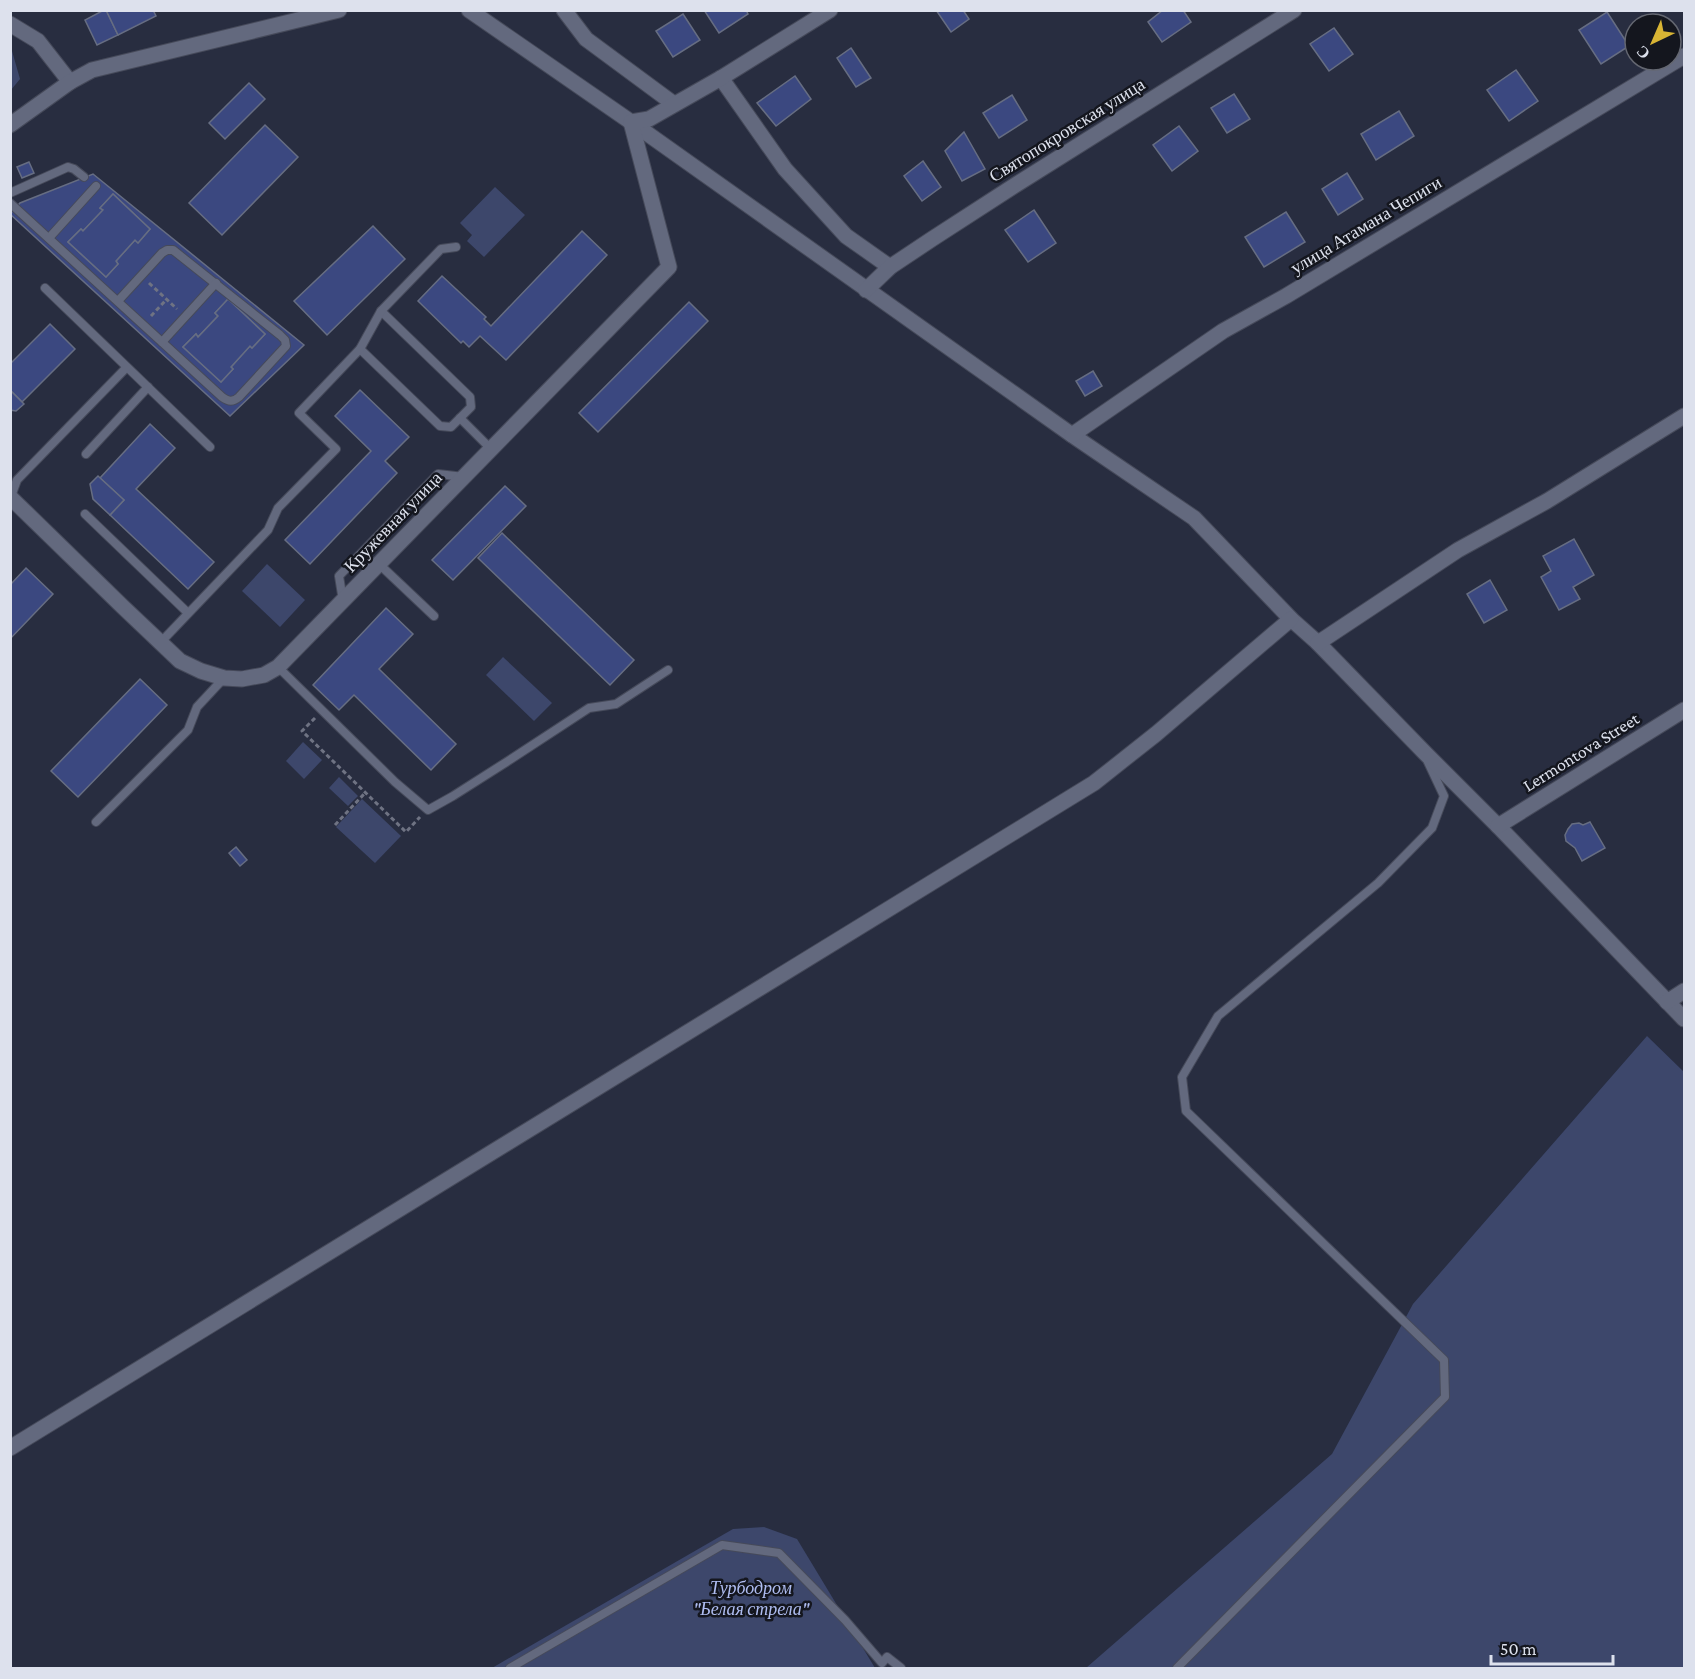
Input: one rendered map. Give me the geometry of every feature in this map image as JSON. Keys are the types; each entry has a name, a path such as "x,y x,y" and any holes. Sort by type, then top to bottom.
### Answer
{"street":[{"path":"10,125 70,82 92,70 313,14 339,10"},
{"path":"469,10 1072,435 1194,518 1291,619 1318,643 1498,826 1684,1019"},
{"path":"564,10 586,39 674,104"},
{"path":"631,122 649,119 721,78 830,10"},
{"name":"Святопокровская улица","path":"866,290 890,267 1027,177 1294,10"},
{"path":"10,24 38,41 70,82"},
{"name":"улица Атамана Чепиги","path":"1072,435 1223,331 1286,296 1684,56"},
{"path":"721,78 785,169 846,236 890,267"},
{"name":"Кружевная улица","path":"11,498 180,661 201,671 225,678 242,679 264,675 278,667 669,267 631,122"},
{"path":"1318,643 1458,550 1547,501 1684,416"},
{"path":"10,1448 1094,783 1156,734 1291,619"},
{"name":"Lermontova Street","path":"1498,826 1684,710"},
{"path":"1667,1002 1684,991"}],"lane":[{"path":"10,193 68,167 84,177"},
{"path":"49,238 96,186"},
{"path":"10,203 228,401 239,398 286,346 285,340 173,250 162,253 118,301"},
{"path":"160,643 268,530 279,508 336,449 299,412 360,349 381,311 441,249 456,247"},
{"path":"162,342 216,283"},
{"path":"45,288 210,447"},
{"path":"360,349 440,426 452,426 471,407 470,397 381,311"},
{"path":"11,498 17,480 126,368"},
{"path":"86,454 148,387"},
{"path":"460,418 491,449"},
{"path":"343,601 339,576 438,474 464,477"},
{"path":"85,514 188,613"},
{"path":"379,564 434,616"},
{"path":"278,667 394,782 428,810 589,708 616,704 668,670"},
{"path":"96,822 188,729 197,707 225,678"},
{"path":"1177,1668 1445,1397 1444,1360 1186,1111 1182,1077 1218,1016 1378,883 1432,828 1444,796 1425,753"},
{"path":"510,1668 722,1545 779,1553 845,1620 882,1663 887,1658 901,1668"}],"path":[{"path":"141,276 185,317"},
{"path":"144,325 166,300"},
{"path":"309,711 316,717 302,731 406,832 428,810"},
{"path":"334,825 365,793"}],"green space":[{"path":"10,44 20,79 11,90 10,90"},
{"path":"495,187 525,215 484,257 467,241 472,235 460,223"},
{"path":"267,564 305,600 280,627 242,591"},
{"path":"503,657 552,703 534,721 486,675"},
{"path":"303,742 322,760 304,779 286,761"},
{"path":"339,777 358,796 348,806 329,788"},
{"path":"362,799 401,836 375,863 336,827"},
{"path":"1647,1036 1684,1072 1684,1668 1086,1668 1332,1454 1413,1304"},
{"name":"Турбодром \"Белая стрела\"","path":"764,1527 797,1539 875,1668 492,1668 733,1529"}],"building":[{"path":"104,10 118,35 97,45 85,20"},
{"path":"106,10 153,10 156,16 118,35"},
{"path":"704,10 746,10 748,14 719,33"},
{"path":"936,10 963,10 969,19 951,32"},
{"path":"1163,10 1183,10 1191,22 1162,42 1148,22"},
{"path":"1607,12 1623,37 1623,50 1601,64 1579,30"},
{"path":"683,14 700,40 673,57 656,31"},
{"path":"1334,28 1353,54 1329,71 1310,44"},
{"path":"851,48 871,78 856,87 837,58"},
{"path":"1516,70 1538,101 1509,121 1487,90"},
{"path":"795,76 811,99 776,126 757,103"},
{"path":"249,83 265,99 225,139 209,123"},
{"path":"1234,94 1250,119 1227,133 1211,108"},
{"path":"1012,95 1027,120 999,138 983,113"},
{"path":"1399,111 1414,136 1376,160 1361,134"},
{"path":"265,125 298,157 222,235 189,203"},
{"path":"1179,126 1198,151 1172,171 1153,145"},
{"path":"964,132 985,169 962,181 945,151"},
{"path":"923,161 941,187 922,201 904,176"},
{"path":"29,162 34,173 22,178 17,167"},
{"path":"1347,173 1363,199 1338,215 1322,189"},
{"path":"93,174 304,345 230,416 10,214 20,203","holes":["113,194 150,229 138,243 135,240 116,261 118,264 106,277 68,242 81,229 83,231 103,210 100,208","228,299 265,334 252,348 250,346 221,382 183,347 196,334 198,337 218,316 215,313"]},
{"path":"113,194 150,229 138,243 135,240 116,261 118,264 106,277 68,242 81,229 83,231 103,210 100,208"},
{"path":"1034,210 1056,243 1028,262 1005,230"},
{"path":"1286,212 1305,242 1264,267 1245,237"},
{"path":"373,226 405,259 327,335 294,301"},
{"path":"582,231 607,255 506,360 480,336 469,347 463,341 461,343 418,301 442,276 486,317 484,319 491,326"},
{"path":"228,299 265,334 252,348 250,346 221,382 183,347 196,334 198,337 218,316 215,313"},
{"path":"689,302 708,321 598,432 579,413"},
{"path":"50,324 75,349 22,402 10,390 10,364"},
{"path":"1093,371 1102,386 1085,396 1076,381"},
{"path":"10,390 24,404 16,411 10,410"},
{"path":"360,390 409,437 385,461 397,473 310,564 285,540 371,451 335,416"},
{"path":"150,424 175,448 136,489 214,562 188,589 110,515 124,500 100,478"},
{"path":"98,476 124,500 110,515 93,499 90,484"},
{"path":"505,486 526,506 453,580 432,560"},
{"path":"502,533 634,660 610,685 478,558"},
{"path":"1574,539 1594,575 1573,587 1580,599 1559,610 1541,577 1551,571 1543,556"},
{"path":"26,568 53,594 10,639 10,585"},
{"path":"1490,580 1507,610 1484,623 1467,594"},
{"path":"386,608 413,634 379,669 456,744 431,770 354,695 339,710 313,685"},
{"path":"140,679 167,705 78,797 51,771"},
{"path":"1590,822 1605,848 1582,861 1575,848 1566,841 1565,835 1572,824 1583,825"},
{"path":"236,847 247,860 240,866 229,853"}]}
